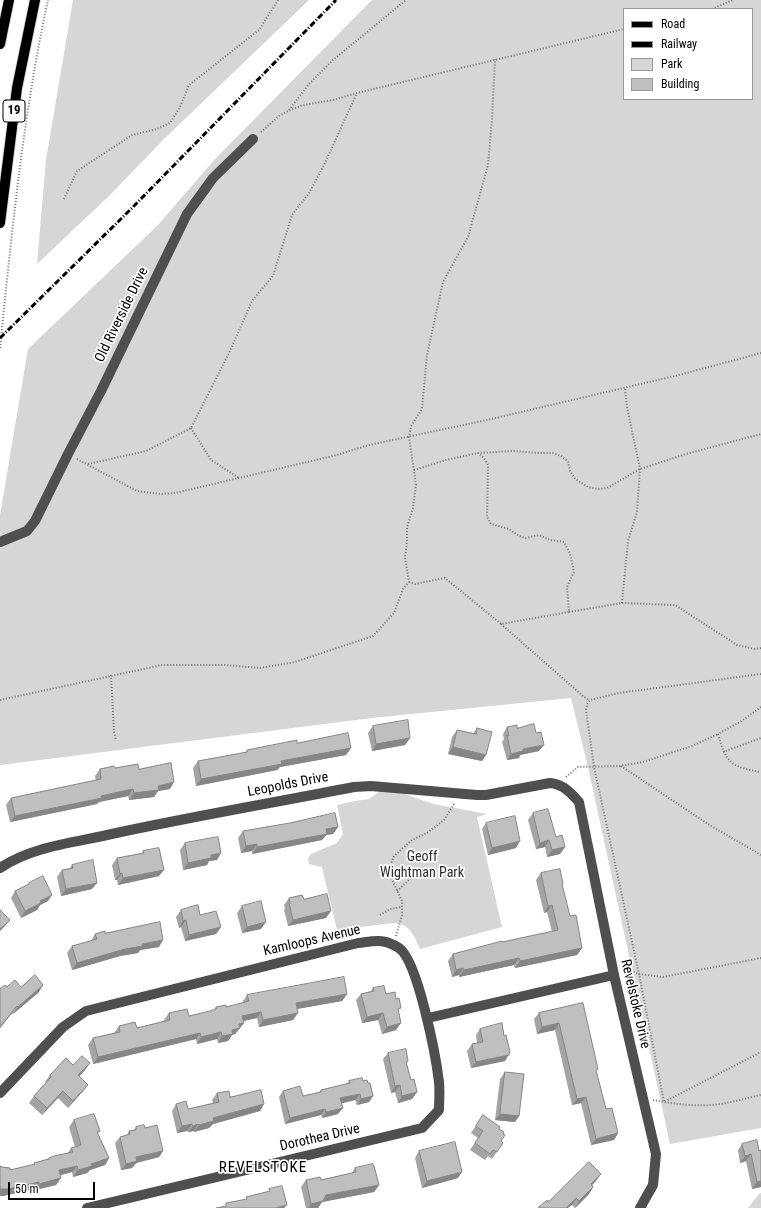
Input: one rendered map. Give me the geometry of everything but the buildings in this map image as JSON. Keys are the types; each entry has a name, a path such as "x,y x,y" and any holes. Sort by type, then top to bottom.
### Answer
{"main road":[{"path":"0,44 9,0"},
{"name":"19","path":"0,223 17,88 35,0"}],"street":[{"name":"Old Riverside Drive","path":"0,542 27,531 35,521 101,391 187,214 213,178 253,139"},
{"name":"Leopolds Drive","path":"0,868 9,862 36,850 152,825 354,787 371,786 486,795 550,783 559,784"},
{"name":"Revelstoke Drive","path":"559,784 567,790 579,804 614,975 656,1154 653,1185 640,1208"},
{"name":"Kamloops Avenue","path":"0,1093 63,1027 86,1011 358,943 383,940 393,944"},
{"path":"393,944 401,949 410,961 428,1018 614,975"},
{"name":"Dorothea Drive","path":"87,1208 422,1128 439,1110 439,1082 428,1018"}],"path":[{"path":"0,348 20,160 39,42 48,0"},
{"path":"64,199 77,171 132,135 157,129 170,123 180,108 189,85 204,75 259,30 278,0"},
{"path":"288,111 309,84 333,60 406,0"},
{"path":"714,8 733,0"},
{"path":"253,139 279,116 303,106 623,29"},
{"path":"409,582 405,557 407,528 414,508 416,493 409,437 411,426 422,409 427,355 443,282 468,237 488,164 495,59"},
{"path":"87,464 146,451 191,428 230,351 252,300 273,276 292,215 309,193 324,166 357,93"},
{"path":"68,454 137,491 175,494 337,455 370,445 625,388 761,353"},
{"path":"622,603 628,541 637,512 640,469 627,407 625,388"},
{"path":"191,428 211,460 239,478"},
{"path":"414,470 446,460 478,453 513,450 553,453 561,456 568,462 570,471 575,480 598,489 607,488 640,469 693,452 761,434"},
{"path":"478,453 484,458 488,465 487,517 491,524 509,529 519,536 526,538 539,535 550,540 564,542 570,554 574,572 568,586 570,612"},
{"path":"409,582 416,584 445,578 501,624 583,696 590,700 619,693 761,674"},
{"path":"0,700 162,664 225,665 260,668 274,667 301,660 373,636 394,614 402,589 409,582"},
{"path":"501,624 622,603 675,605 737,645 755,649 761,648"},
{"path":"111,675 114,732 116,740"},
{"path":"590,700 587,704 586,710 594,767 640,974 664,1102"},
{"path":"559,784 575,769 620,766 643,762 692,746 740,722 761,707"},
{"path":"718,734 723,752 732,763 744,769 761,772"},
{"path":"723,752 761,738"},
{"path":"620,766 711,826 761,855"},
{"path":"393,944 402,915 402,901 396,891 388,871 394,856 412,840 427,833 444,820 452,810 459,794"},
{"path":"396,891 411,878 420,874"},
{"path":"380,915 390,909 402,906"},
{"path":"614,975 632,971 640,974 663,977 761,958"},
{"path":"664,1102 761,1052"},
{"path":"642,1098 664,1102 701,1105 729,1103 761,1095"}],"green space":[{"path":"73,0 309,0 164,139 108,197 37,264 46,160"},
{"path":"372,0 761,0 761,1128 670,1144 588,767 571,698 372,718 0,765 0,515 28,349 158,225 215,159"},
{"name":"Geoff Wightman Park","path":"384,791 405,794 433,804 487,814 477,817 502,927 420,949 410,930 398,923 337,930 322,867 309,864 308,859 311,854 337,843 343,834 337,805 369,799 379,792"},
{"path":"761,1193 761,1208 748,1208 759,1194"}],"railway":[{"path":"0,338 133,207 336,0"}],"district":[{"name":"REVELSTOKE","path":"263,1168"}]}
